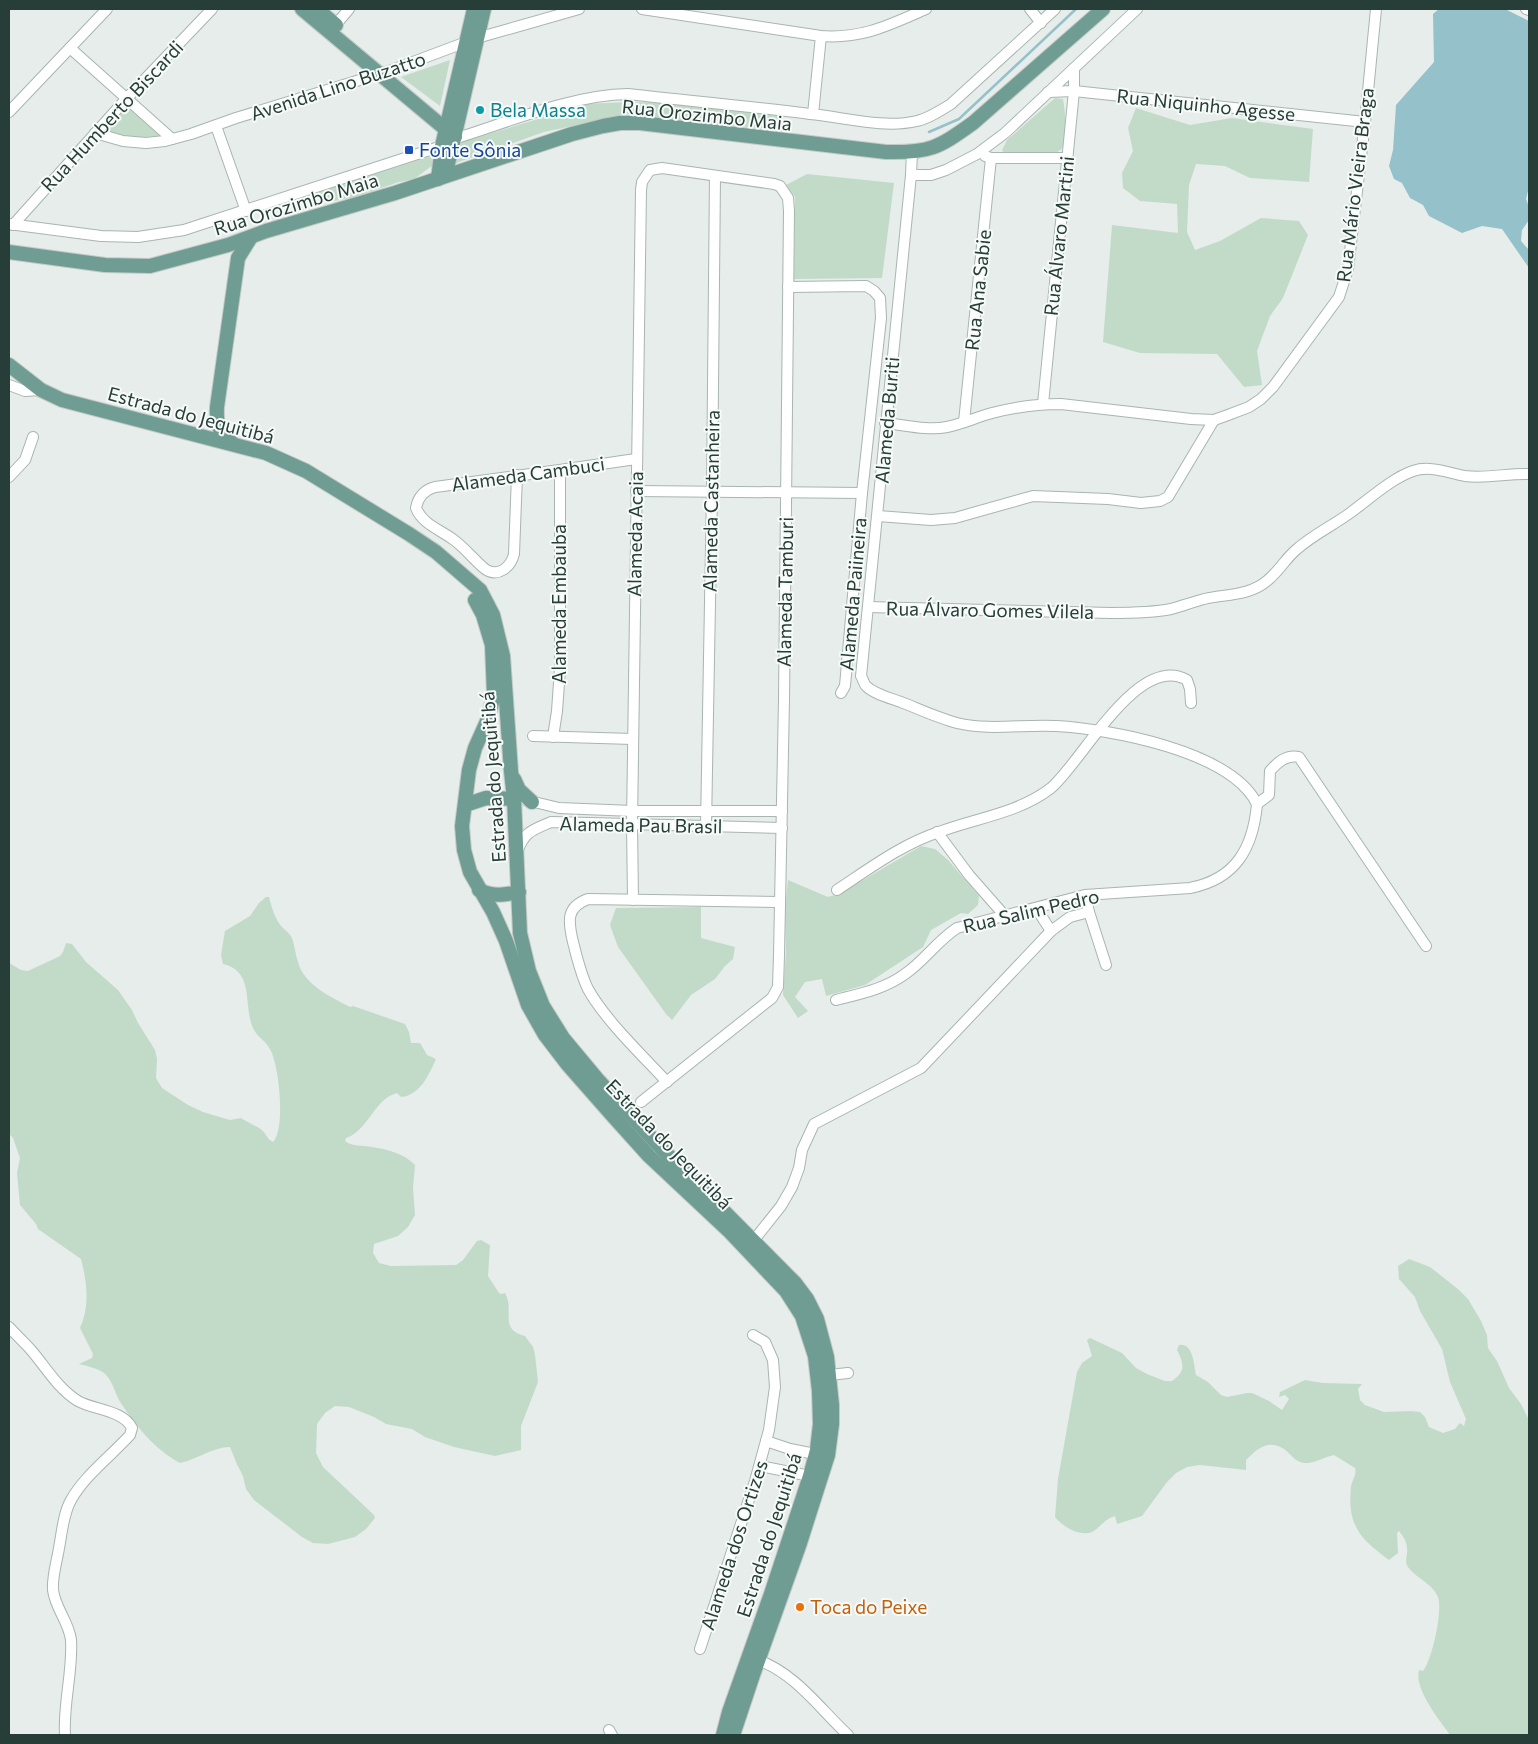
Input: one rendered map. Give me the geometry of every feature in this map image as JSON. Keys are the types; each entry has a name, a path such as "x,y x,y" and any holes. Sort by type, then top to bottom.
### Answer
{"main road":[{"path":"302,9 333,28"},
{"path":"317,9 333,28 451,133"},
{"path":"441,177 471,41 474,9"},
{"path":"471,41 484,9"},
{"name":"Rua Orozimbo Maia","path":"9,252 72,262 150,266 216,248 572,134 620,123 640,123 877,151 912,152 930,149 939,146 974,123 1102,9"},
{"path":"232,443 217,426 217,407 238,258 251,237"},
{"path":"216,248 238,258"},
{"name":"Estrada do Jequitibá","path":"9,365 41,390 62,400 266,452 306,471 436,552 480,590 493,615 503,656 514,799 520,933 529,972 543,1006 563,1038 598,1080 662,1149 796,1282 807,1298 821,1330 832,1405 832,1424 828,1455 799,1546 733,1735"},
{"path":"181,431 205,427 217,407"},
{"name":"Estrada do Jequitibá","path":"461,574 483,615 492,645 494,676 492,707 475,748 469,770 462,826 464,850 470,872 493,912 506,941 528,1005 545,1035 562,1057 649,1156 777,1280 795,1303 809,1334 815,1356 820,1424 810,1476 729,1712 723,1735"},
{"path":"511,771 519,790 532,802"},
{"path":"465,805 486,798 514,799"},
{"path":"479,890 487,894 498,895 519,892"}],"street":[{"path":"9,112 107,9"},
{"name":"Rua Humberto Biscardi","path":"11,225 94,133 212,9"},
{"path":"333,28 349,9"},
{"name":"Avenida Lino Buzatto","path":"94,133 123,141 146,143 172,139 383,72 471,41 579,9"},
{"path":"642,9 821,36 839,37 864,34 926,9"},
{"path":"1030,9 1041,22"},
{"path":"11,225 101,236 138,237 184,230 246,211 451,133 575,100 610,94 628,94 813,114 850,120 916,121 931,116 951,104 1055,9"},
{"path":"911,176 946,170 977,154 1005,133 1137,9"},
{"name":"Rua Mário Vieira Braga","path":"885,423 929,428 947,427 1001,411 1043,404 1061,404 1214,420 1249,407 1261,399 1273,387 1339,297 1344,287 1348,269 1365,122 1376,9"},
{"path":"813,114 821,36"},
{"path":"70,48 172,139"},
{"name":"Rua Álvaro Martini","path":"1043,404 1074,91 1074,68"},
{"name":"Rua Niquinho Agesse","path":"1048,92 1074,91 1365,122"},
{"path":"216,126 246,211"},
{"name":"Alameda Buriti","path":"912,152 861,676 866,686 879,693 957,723 989,727 1054,726 1100,730"},
{"path":"977,154 991,158 1066,158"},
{"name":"Rua Ana Sabie","path":"964,422 991,158"},
{"name":"Alameda Acaia","path":"633,900 632,824 636,459 641,190 642,182 650,170 662,168 715,176"},
{"name":"Alameda Tamburi","path":"667,1082 764,1006 772,998 778,987 784,699 788,198 780,186 715,176"},
{"name":"Alameda Castanheira","path":"706,826 715,176"},
{"name":"Alameda Paiineira","path":"788,287 866,286 880,298 881,318 862,493 845,686 841,693"},
{"path":"9,385 25,391 41,390"},
{"path":"878,516 931,520 955,518 1033,496 1108,499 1141,503 1160,502 1168,497 1214,420"},
{"path":"9,478 25,460 33,437"},
{"name":"Alameda Cambuci","path":"517,475 514,554 505,570 493,572 486,569 454,540 424,520 416,508 421,496 430,488 517,475 560,471 636,459"},
{"name":"Rua Álvaro Gomes Vilela","path":"868,607 1111,613 1158,611 1204,599 1250,591 1268,580 1295,550 1310,538 1348,515 1396,480 1412,471 1435,470 1465,476 1486,477 1529,474"},
{"name":"Alameda Embauba","path":"553,737 560,670 560,471"},
{"path":"636,491 862,493"},
{"path":"837,890 902,850 937,832 1024,805 1051,788 1072,766 1126,698 1143,685 1162,677 1180,676 1187,680 1191,703"},
{"path":"1100,730 1126,735 1181,751 1203,760 1233,777 1254,797 1257,804 1269,795 1268,777 1278,762 1291,756 1299,757 1426,946"},
{"path":"533,736 633,739"},
{"name":"Alameda Pau Brasil","path":"514,799 552,807 633,811 782,811"},
{"name":"Rua Salim Pedro","path":"836,1000 886,985 905,974 945,936 957,928 1085,895 1190,888 1208,885 1235,866 1242,857 1248,845 1257,804"},
{"path":"551,822 552,807"},
{"name":"Alameda Pau Brasil","path":"516,854 522,839 529,831 551,822 782,828"},
{"path":"937,832 969,875 1005,916"},
{"path":"1085,895 1106,965"},
{"path":"641,1102 667,1082 610,1019 588,989 579,966 569,928 570,913 573,908 588,898 780,902"},
{"path":"1036,908 1051,931"},
{"path":"754,1240 781,1206 792,1187 799,1168 802,1150 814,1124 922,1068 1051,931 1070,917 1089,912"},
{"path":"9,1327 67,1392 89,1406 123,1418 132,1428 130,1435 74,1496 64,1522 53,1589 56,1604 69,1630 71,1640 71,1667 65,1735"},
{"name":"Alameda dos Ortizes","path":"700,1649 760,1466 766,1441 775,1387 773,1360 765,1342 753,1335"},
{"path":"829,1375 848,1373"},
{"path":"766,1441 790,1449 815,1454"},
{"path":"760,1466 810,1476"},
{"path":"758,1660 774,1666 790,1677 848,1735"}],"green space":[{"path":"450,60 440,106 401,77"},
{"path":"1055,98 1063,99 1066,119 1065,141 1059,151 1041,156 1005,155 1002,150 1007,140"},
{"path":"629,102 679,103 777,116 785,131 628,114 544,132 456,163 458,143 582,104"},
{"path":"124,104 160,136 130,138 100,129"},
{"path":"1136,108 1190,125 1232,118 1313,129 1309,182 1250,178 1225,166 1196,164 1189,185 1187,232 1195,250 1220,241 1261,218 1299,221 1308,235 1283,298 1270,316 1257,351 1262,385 1244,387 1217,354 1140,353 1103,342 1112,225 1178,233 1177,204 1140,201 1123,188 1122,173 1133,151 1128,128"},
{"path":"431,156 433,165 414,179 351,198 327,202 318,192"},
{"path":"807,174 894,183 882,278 794,279 795,197 786,185"},
{"path":"921,846 935,849 948,860 979,896 978,905 968,914 961,913 931,930 923,947 865,985 826,996 822,979 805,982 795,997 808,1011 798,1018 783,995 786,952 785,909 788,880 828,897 841,893"},
{"path":"266,897 269,897 278,921 291,936 301,970 312,984 350,1007 353,1006 405,1024 411,1043 420,1043 427,1055 436,1059 419,1088 401,1097 397,1093 389,1096 360,1129 346,1138 345,1141 354,1145 390,1151 406,1158 415,1165 413,1188 415,1215 408,1227 398,1236 374,1244 373,1253 379,1263 391,1266 456,1265 463,1260 477,1241 481,1240 490,1245 488,1276 499,1293 505,1293 508,1299 509,1324 512,1329 525,1336 533,1347 538,1382 521,1426 521,1450 495,1456 454,1447 425,1437 412,1429 386,1424 349,1407 335,1406 325,1413 317,1424 316,1453 323,1467 375,1518 366,1529 355,1537 328,1544 313,1543 302,1537 254,1500 246,1489 243,1476 230,1447 218,1449 180,1463 162,1451 138,1427 119,1400 107,1376 95,1368 79,1364 92,1358 93,1354 80,1328 86,1303 85,1276 81,1259 38,1229 20,1205 17,1173 20,1158 13,1138 9,1134 9,963 21,970 28,971 60,956 66,943 72,944 86,962 118,990 132,1010 155,1050 157,1059 156,1078 162,1088 188,1105 203,1112 230,1120 241,1118 262,1130 273,1142 277,1135 279,1124 280,1096 273,1057 268,1046 253,1028 246,990 240,974 233,968 223,964 221,955 225,931 250,916"},
{"path":"701,907 701,938 735,947 733,959 715,979 691,995 672,1020 618,947 610,925 616,908"},
{"path":"1409,1259 1430,1267 1468,1299 1487,1335 1488,1348 1497,1361 1509,1388 1521,1404 1529,1420 1529,1735 1450,1735 1434,1713 1424,1695 1418,1678 1419,1670 1423,1671 1433,1646 1438,1624 1438,1597 1432,1588 1408,1567 1406,1562 1406,1544 1399,1531 1397,1533 1398,1553 1389,1560 1363,1538 1351,1511 1351,1487 1355,1468 1334,1455 1304,1463 1293,1458 1278,1446 1268,1445 1259,1449 1246,1460 1246,1470 1200,1465 1187,1467 1176,1473 1142,1516 1117,1524 1115,1516 1108,1519 1092,1532 1087,1533 1071,1530 1055,1517 1058,1479 1077,1372 1082,1363 1092,1356 1087,1340 1090,1338 1122,1353 1136,1368 1165,1381 1172,1381 1180,1374 1182,1363 1177,1350 1179,1345 1184,1345 1192,1355 1196,1375 1208,1382 1221,1395 1227,1397 1252,1393 1282,1410 1289,1399 1285,1395 1279,1397 1280,1392 1305,1380 1323,1383 1362,1384 1358,1389 1360,1400 1365,1405 1384,1412 1420,1412 1425,1417 1429,1427 1443,1433 1455,1429 1460,1423 1464,1426 1466,1419 1450,1382 1442,1349 1420,1311 1415,1297 1399,1279 1398,1266"}],"water":[{"path":"1439,9 1505,9 1529,21 1529,187 1526,199 1529,207 1529,220 1522,230 1521,241 1529,250 1529,268 1502,229 1482,226 1462,233 1429,216 1423,205 1410,198 1402,183 1394,179 1389,166 1393,150 1396,105 1434,62 1433,14"}],"waterway":[{"path":"929,132 959,119 1076,9"}],"place":[{"name":"Bela Massa","path":"480,110"},
{"name":"Fonte Sônia","path":"409,150"},
{"name":"Toca do Peixe","path":"800,1607"}]}
